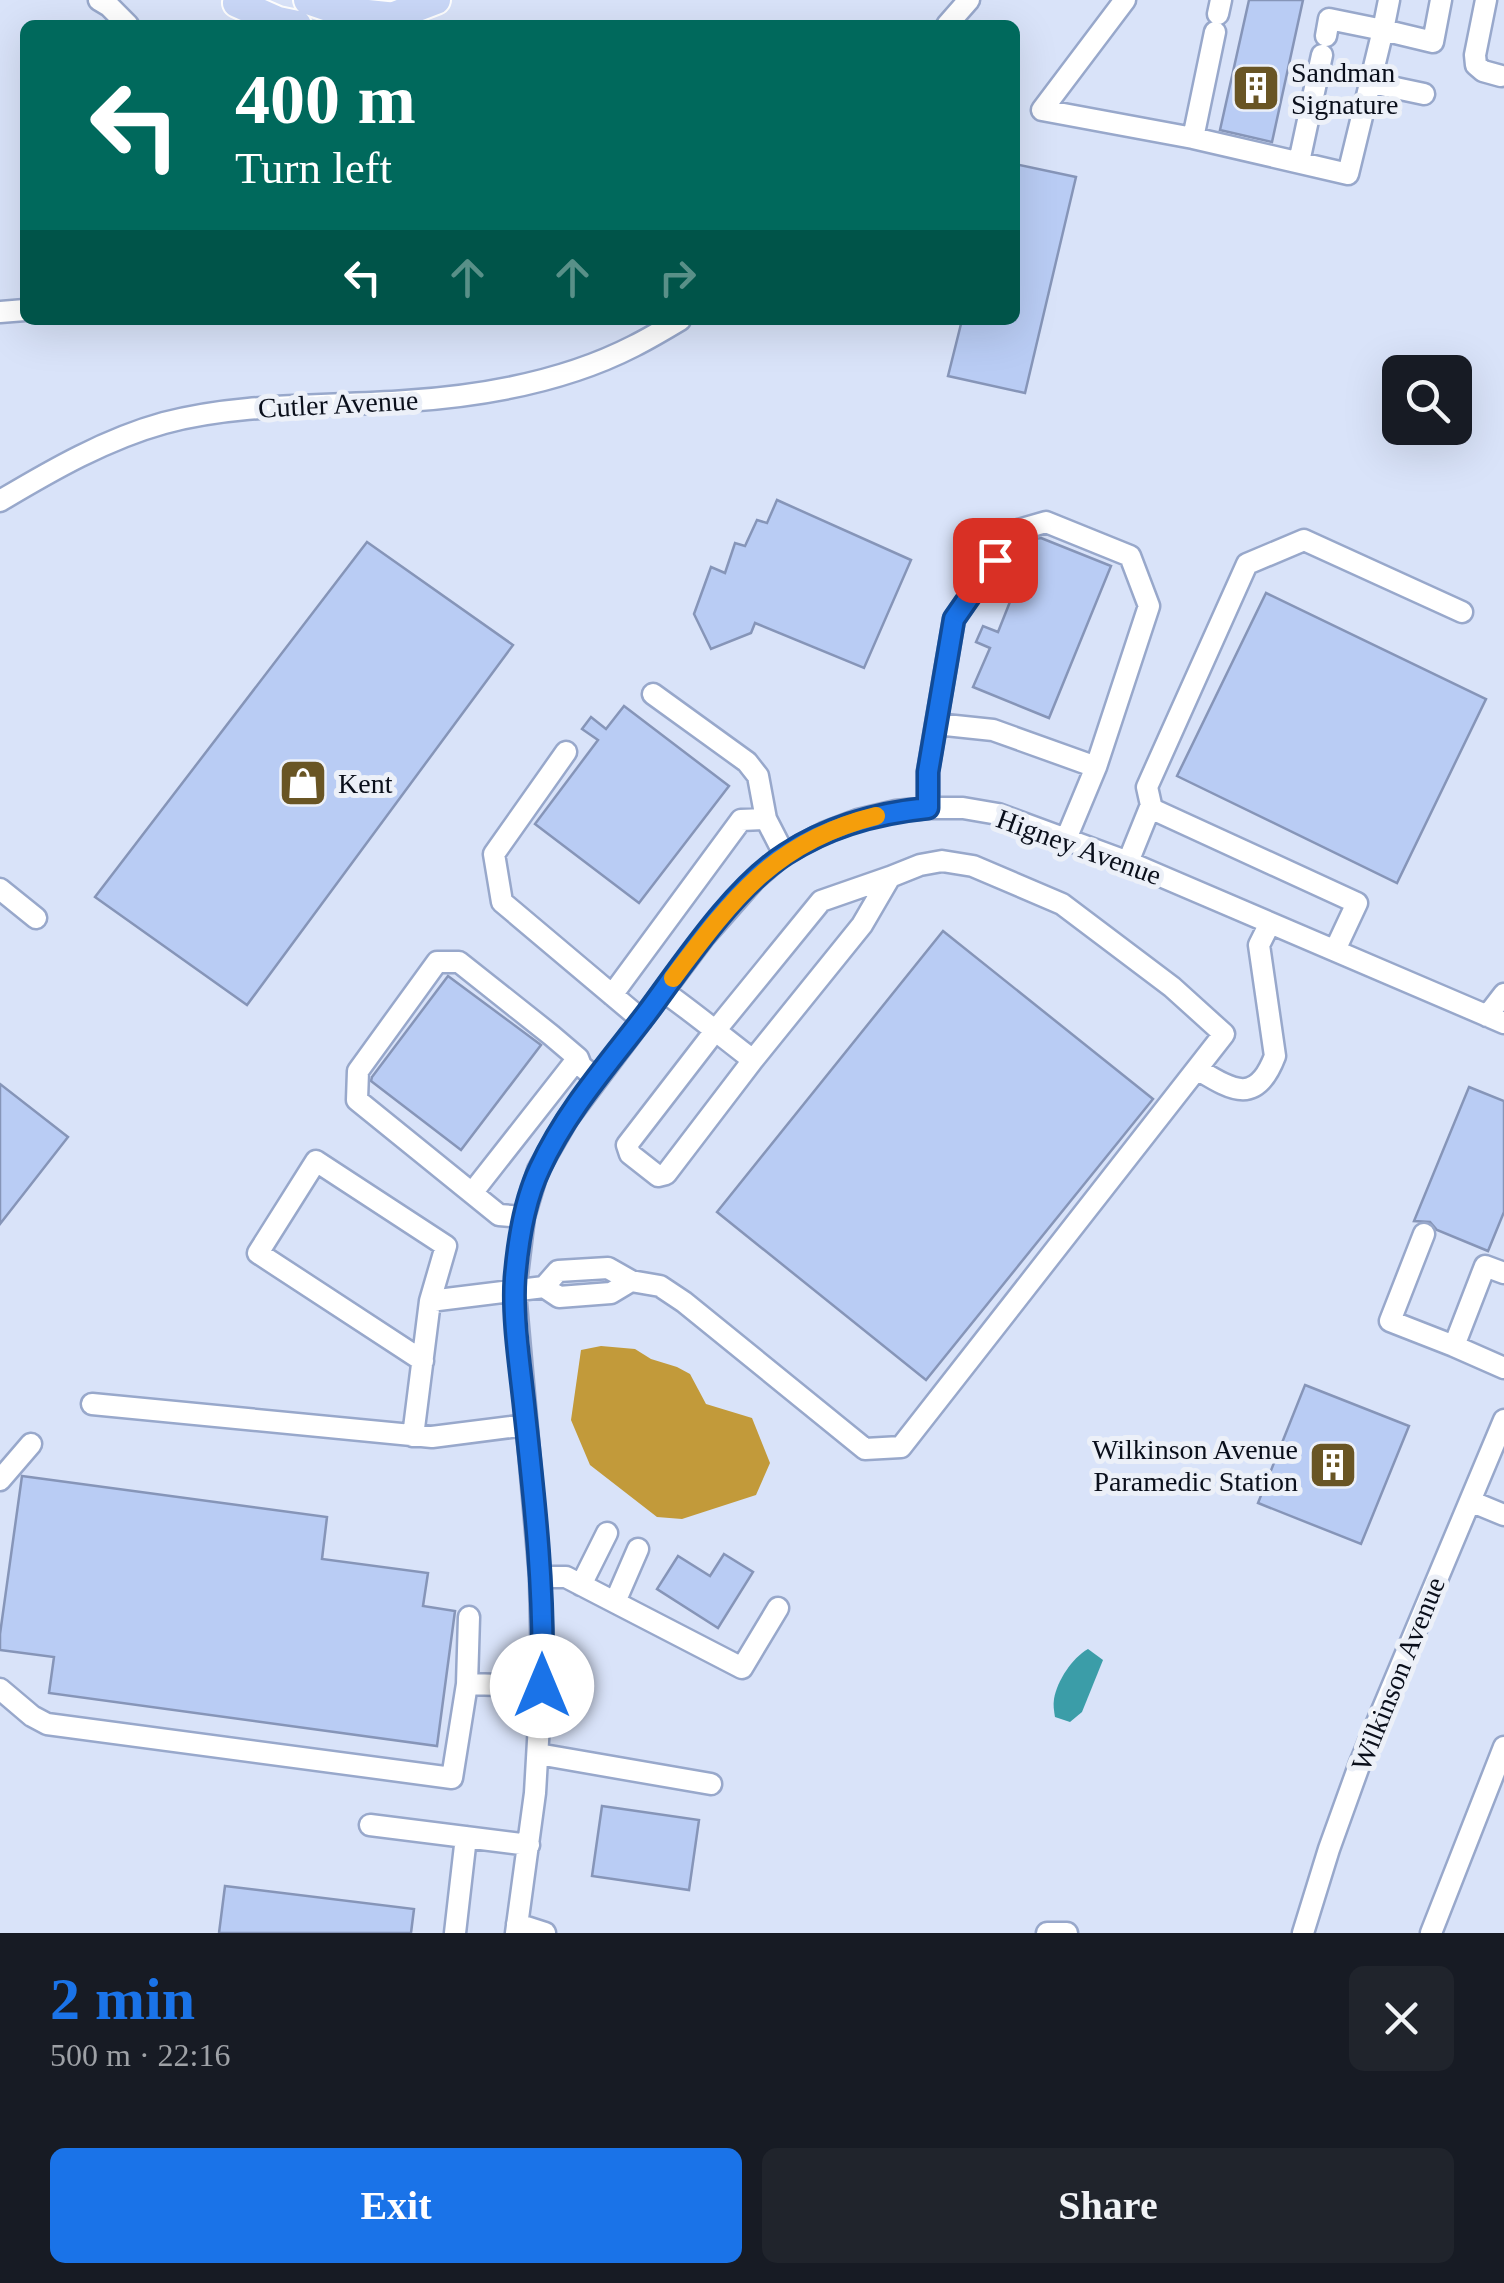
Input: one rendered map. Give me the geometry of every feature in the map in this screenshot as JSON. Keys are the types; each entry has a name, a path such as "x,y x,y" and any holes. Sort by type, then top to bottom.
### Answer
{"main road":[{"path":"308,0 340,11 396,16"},
{"path":"382,20 436,0"},
{"path":"236,9 274,20"}],"street":[{"path":"99,0 124,20"},
{"path":"948,20 969,0"},
{"path":"1125,0 1042,110 1193,138 1348,174 1389,0"},
{"path":"1298,162 1329,19 1432,42 1442,0"},
{"path":"1486,0 1476,64 1483,71 1501,76"},
{"path":"1193,138 1218,15"},
{"path":"1372,83 1424,94"},
{"name":"Cutler Avenue","path":"0,501 114,440 165,423 243,409 408,401 499,390 590,365 671,325"},
{"path":"928,808 928,772 954,619 1015,531 1046,522 1130,556 1149,606 1096,767 1066,839"},
{"path":"1128,862 1150,808 1148,787 1247,564 1304,540 1462,612"},
{"path":"653,694 747,762 758,776 766,819 784,854"},
{"path":"936,724 993,730 1096,767"},
{"path":"566,752 494,854 502,902 642,1020"},
{"name":"Higney Avenue","path":"516,1929 529,1845 542,1686 540,1577 515,1292 524,1217 538,1170 568,1118 704,937 755,878 784,854 858,820 928,808 998,814 1128,862 1495,1019"},
{"path":"1150,808 1358,902 1335,950"},
{"path":"612,994 740,820 766,819"},
{"path":"430,1301 544,1287 558,1271 608,1268 632,1281 660,1286 684,1302 865,1449 900,1446 1224,1034 1172,987 1062,904 973,866 942,861 920,865 821,901 627,1145 630,1154 658,1176 666,1174 862,925 890,878"},
{"path":"0,888 36,918"},
{"path":"1197,1069 1230,1089 1256,1085 1270,1072 1276,1056 1259,945 1270,922"},
{"path":"524,1217 499,1215 357,1100 358,1071 437,962 459,962 578,1058 580,1066 597,1079"},
{"path":"663,991 752,1060"},
{"path":"1495,1019 1504,994"},
{"path":"472,1194 578,1058"},
{"path":"413,1436 423,1361 430,1301 446,1246 316,1161 258,1253 423,1361"},
{"path":"1424,1234 1390,1321 1504,1368"},
{"path":"1454,1346 1485,1266 1504,1273"},
{"path":"92,1404 432,1438 526,1425"},
{"name":"Wilkinson Avenue","path":"1303,1933 1360,1763 1504,1420"},
{"path":"0,1480 31,1444"},
{"path":"1470,1502 1504,1515"},
{"path":"581,1585 608,1533"},
{"path":"615,1602 638,1550"},
{"path":"540,1577 566,1577 742,1668 778,1608"},
{"path":"0,1688 47,1724 452,1778 468,1684 469,1618"},
{"path":"468,1684 542,1686"},
{"path":"1431,1933 1504,1748"},
{"path":"538,1754 711,1784"},
{"path":"370,1825 529,1845"},
{"path":"456,1933 466,1837"},
{"path":"516,1929 545,1933"},
{"path":"1047,1933 1067,1933"}],"shaded area":[{"path":"601,1346 635,1349 677,1367 690,1374 706,1404 752,1418 770,1463 756,1495 682,1519 657,1517 590,1465 571,1420 581,1350"}],"water":[{"path":"1088,1649 1103,1660 1082,1712 1070,1722 1055,1717 1058,1685 1071,1664"}],"building":[{"name":"Sandman Signature","path":"1249,0 1303,0 1272,142 1220,130"},
{"path":"1020,165 1076,177 1025,393 948,376 961,325 1020,325"},
{"path":"777,500 911,560 864,668 755,623 751,633 711,649 694,614 711,567 725,573 735,543 745,546 757,520 767,523"},
{"path":"1035,539 1111,566 1049,718 973,687 990,648 976,642 983,626 998,632"},
{"path":"367,542 513,645 247,1005 95,897"},
{"path":"1266,593 1486,699 1397,883 1177,776"},
{"path":"624,706 729,786 639,903 535,824 598,740 582,729 591,717 606,729"},
{"path":"943,931 1153,1099 926,1380 717,1212"},
{"path":"448,976 541,1045 461,1150 371,1081"},
{"path":"0,1084 68,1137 0,1224"},
{"path":"1469,1087 1504,1101 1504,1212 1488,1251 1437,1230 1430,1222 1414,1221"},
{"name":"Wilkinson Avenue Paramedic Station","path":"1305,1385 1409,1426 1361,1544 1258,1503"},
{"path":"22,1476 327,1517 322,1559 428,1573 423,1606 455,1611 437,1746 49,1693 54,1657 0,1650"},
{"path":"724,1554 753,1572 718,1628 657,1589 678,1556 710,1576"},
{"path":"602,1806 699,1820 689,1890 592,1876"},
{"path":"225,1886 414,1909 411,1933 219,1933"}],"slow traffic":[{"path":"673,978 755,878 784,854 824,833 876,816"}],"place":[{"name":"Sandman Signature","path":"1256,88"},
{"name":"Kent","path":"303,783"},
{"name":"Wilkinson Avenue Paramedic Station","path":"1333,1465"}],"route":[{"path":"542,1686 540,1577 515,1280 524,1217 538,1170 568,1118 704,937 755,878 784,854 824,833 858,820 928,808 928,772 954,619 995,560"}]}
